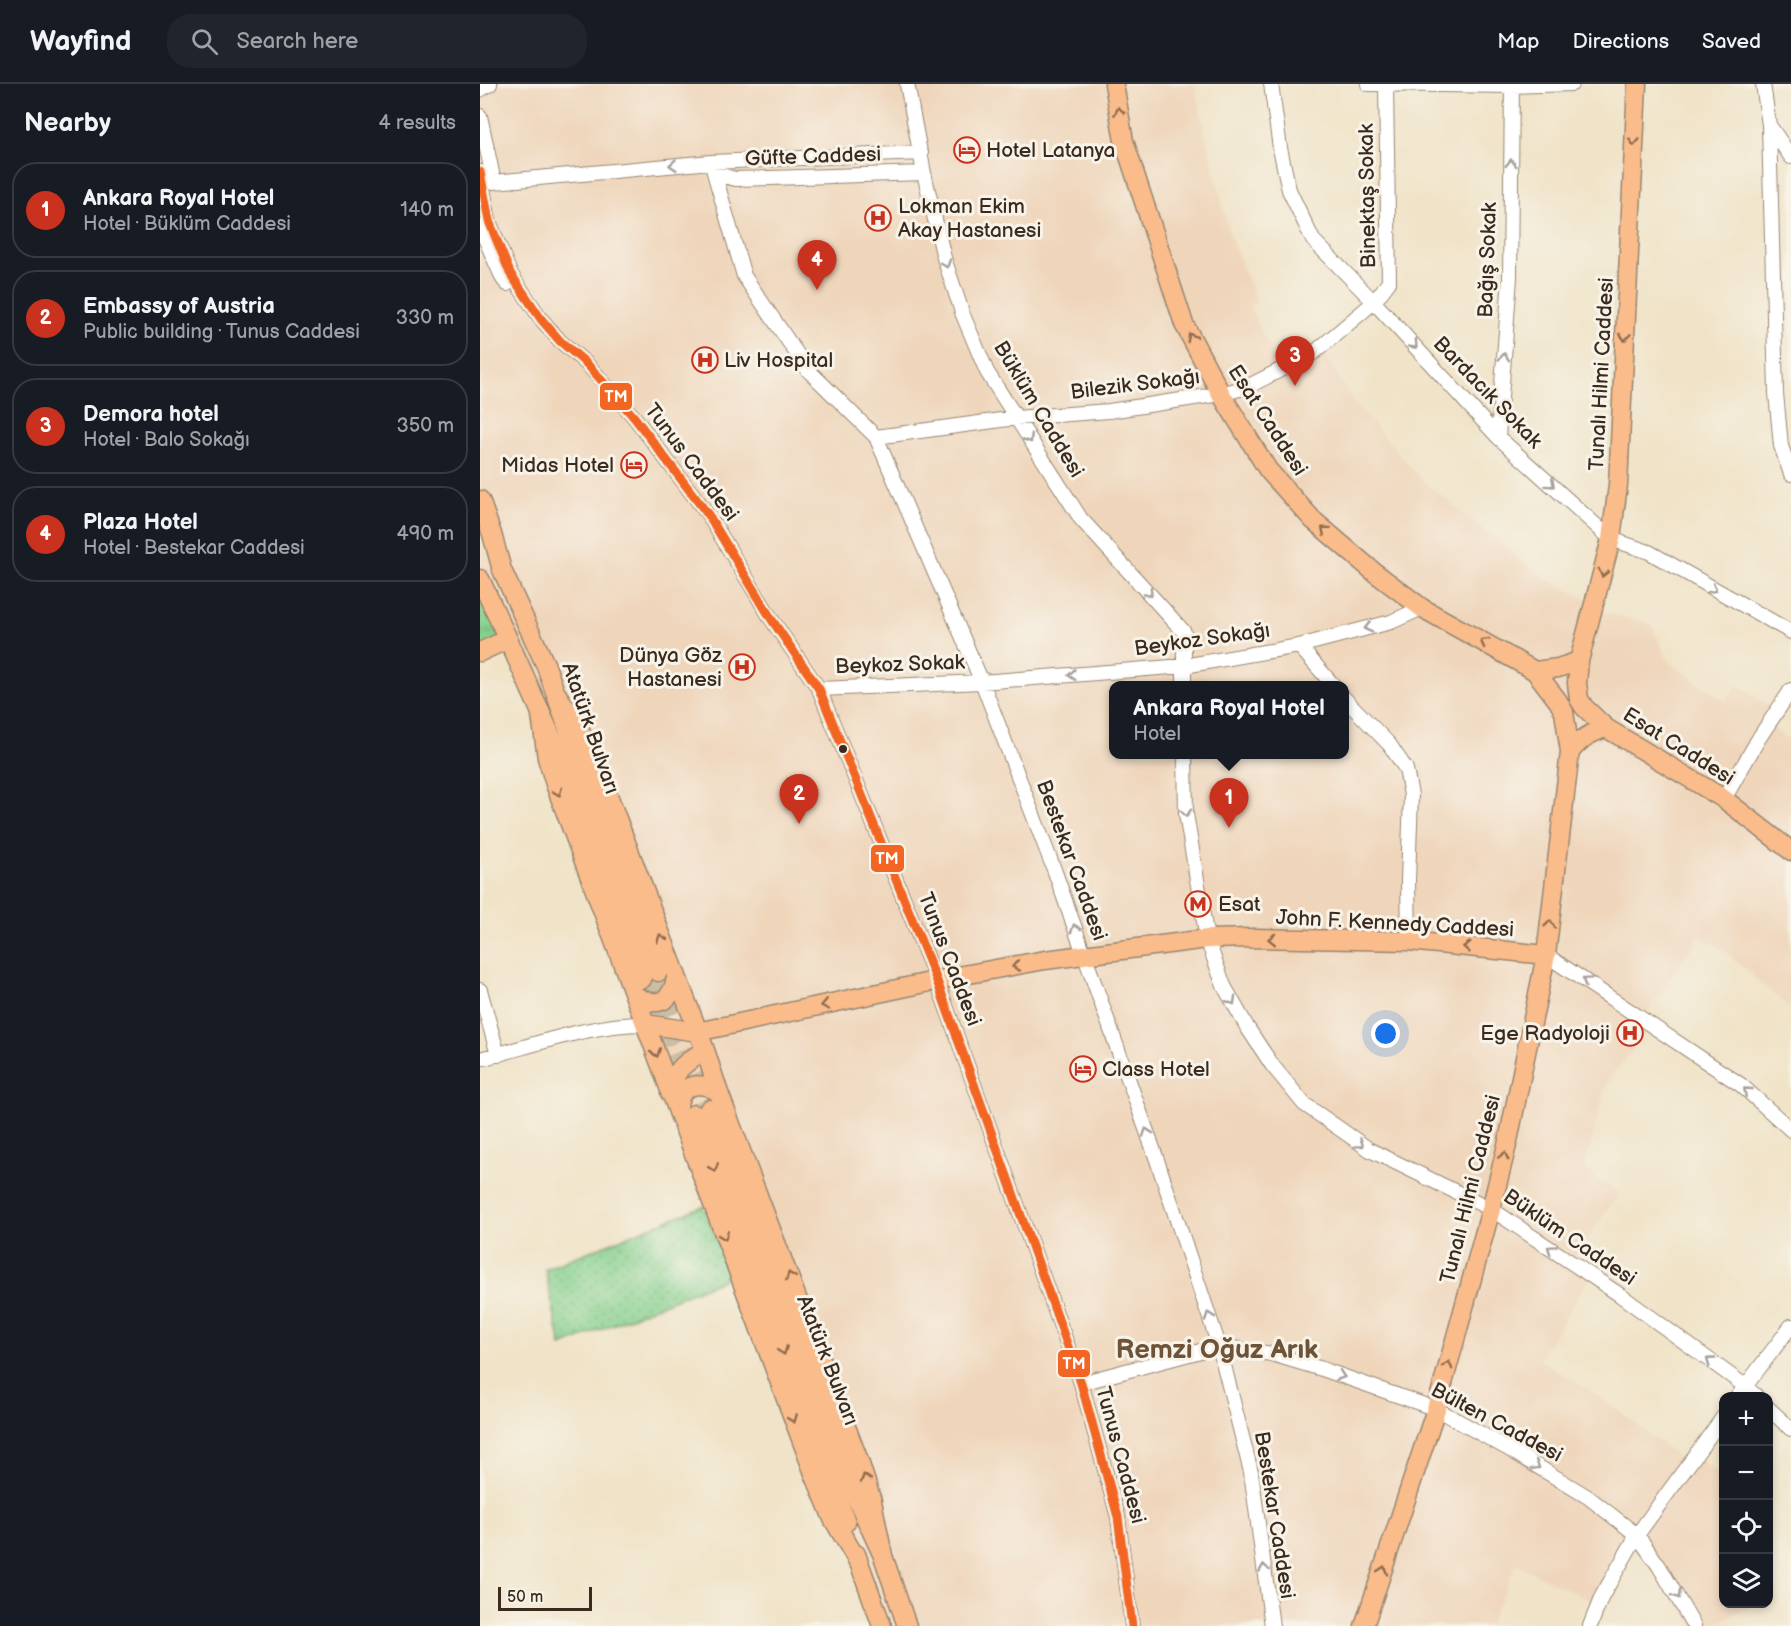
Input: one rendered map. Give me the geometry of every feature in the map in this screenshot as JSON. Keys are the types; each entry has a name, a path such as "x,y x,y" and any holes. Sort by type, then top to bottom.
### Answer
{"main road":[{"name":"Esat Caddesi","path":"1114,84 1124,141 1184,324 1221,394 1268,470 1312,520 1374,572 1422,608 1534,671"},
{"name":"Tunalı Hilmi Caddesi","path":"1579,661 1596,603 1611,538 1618,485 1637,84"},
{"name":"Atatürk Bulvarı","path":"480,500 502,570 546,666 603,829 645,982"},
{"path":"480,539 502,570"},
{"name":"Atatürk Bulvarı","path":"480,579 541,715 547,758 555,784 645,982"},
{"path":"480,652 508,639"},
{"name":"Esat Caddesi","path":"1579,661 1577,682 1580,699 1584,707 1606,728 1724,800 1791,851"},
{"path":"1534,671 1558,668 1579,661"},
{"name":"Tunalı Hilmi Caddesi","path":"1364,1626 1436,1409 1491,1209 1508,1142 1546,955 1570,752 1564,712 1534,671"},
{"path":"556,693 576,723 595,761 705,1050 719,1093 859,1461 872,1501 883,1556"},
{"path":"1570,752 1586,736 1606,728"},
{"name":"John F. Kennedy Caddesi","path":"698,1032 937,981 1084,954 1207,939 1409,941 1546,955"},
{"path":"645,982 652,1002 662,1001 673,993 676,978"},
{"path":"645,982 646,1024 670,1094 693,1112"},
{"path":"646,1024 698,1032"},
{"path":"670,1094 672,1082 678,1071 705,1050"},
{"path":"719,1093 705,1085 691,1086 680,1096 693,1112 815,1476 833,1519 860,1565 882,1626"},
{"name":"Atatürk Bulvarı","path":"693,1112 883,1556 908,1626"}],"street":[{"path":"480,90 490,84"},
{"name":"Büklüm Caddesi","path":"907,84 924,173 944,258 963,315 987,372 1082,519 1184,632 1184,681"},
{"path":"1264,84 1271,84"},
{"name":"Bardacık Sokak","path":"1271,84 1280,148 1289,190 1313,240 1374,302 1498,437 1611,538 1649,552 1791,633"},
{"path":"1368,84 1572,84"},
{"name":"Binektaş Sokak","path":"1221,394 1247,387 1315,351 1374,302 1389,282 1386,84"},
{"path":"1763,84 1769,125 1776,393 1781,446 1791,474"},
{"name":"Bağış Sokak","path":"1498,437 1510,278 1512,85"},
{"name":"Güfte Caddesi","path":"480,116 494,182 711,162 921,153"},
{"path":"1769,125 1791,157"},
{"path":"813,158 815,178"},
{"name":"Güfte Caddesi","path":"711,162 723,176 735,179 924,173"},
{"name":"Bestekar Caddesi","path":"711,162 744,276 808,370 876,437 982,682 1055,872 1219,1346 1251,1472 1272,1626"},
{"name":"Tunus Caddesi","path":"480,171 489,221 510,273 541,319 560,341 587,364 634,417 702,507 772,620 819,689 937,981 1081,1383 1118,1517 1132,1626"},
{"name":"Tunus Caddesi","path":"480,227 503,279 527,311 541,319"},
{"name":"Bilezik Sokağı","path":"876,437 1016,418 1109,411 1221,394"},
{"name":"Beykoz Sokağı","path":"982,682 1184,666 1299,646 1391,622 1422,608"},
{"path":"1299,646 1330,681"},
{"name":"Beykoz Sokak","path":"819,689 982,682"},
{"path":"1724,800 1759,738 1791,690"},
{"path":"1349,703 1389,744 1406,769 1411,795 1407,881 1409,941"},
{"name":"Büklüm Caddesi","path":"1185,759 1186,814 1207,939 1224,986 1247,1027 1272,1065 1304,1104 1370,1150 1491,1209 1620,1295 1742,1391"},
{"name":"John F. Kennedy Caddesi","path":"1546,955 1741,1085 1791,1130"},
{"path":"480,990 498,1055"},
{"path":"480,1059 596,1029 626,1023 646,1024"},
{"path":"1742,1391 1791,1326"},
{"name":"Bülten Caddesi","path":"1081,1383 1219,1346 1272,1354 1436,1409 1507,1448 1588,1497 1637,1535 1659,1566 1694,1626"},
{"path":"1773,1413 1791,1429"},
{"path":"1590,1626 1602,1596 1637,1535 1719,1423"}],"shaded area":[{"path":"480,84 1194,84 1230,236 1257,302 1249,306 1280,369 1320,347 1356,405 1422,480 1547,580 1596,603 1594,610 1651,624 1669,662 1725,701 1736,686 1777,711 1768,725 1791,741 1791,1009 1721,948 1699,936 1643,1019 1651,1025 1607,1083 1584,1168 1619,1194 1571,1262 1591,1276 1539,1359 1599,1396 1688,1464 1695,1456 1719,1474 1719,1608 1747,1608 1711,1626 1694,1626 1637,1535 1599,1605 1516,1564 1488,1626 882,1626 543,732 480,579"}],"green space":[{"path":"480,579 508,639 480,652"},
{"path":"703,1206 731,1276 561,1346 545,1269"}],"tunnel":[{"path":"658,972 709,1109"},
{"path":"642,979 694,1114"}],"transit line":[{"name":"TM","path":"480,172 489,221 510,273 541,319 560,341 587,364 634,417 709,516 772,620 819,689 937,981 1081,1383 1118,1517 1132,1626"}],"place":[{"name":"Hotel Latanya","path":"967,150"},
{"name":"Lokman Ekim Akay Hastanesi","path":"878,218"},
{"name":"Plaza Hotel","path":"817,290"},
{"name":"Liv Hospital","path":"705,360"},
{"name":"Demora hotel","path":"1295,386"},
{"name":"Midas Hotel","path":"634,465"},
{"name":"Dünya Göz Hastanesi","path":"742,667"},
{"name":"Embassy of Austria","path":"799,824"},
{"name":"Ankara Royal Hotel","path":"1229,828"},
{"name":"Esat","path":"1198,904"},
{"name":"Ege Radyoloji","path":"1630,1033"},
{"name":"Class Hotel","path":"1083,1069"}],"district":[{"name":"Remzi Oğuz Arık","path":"1217,1349"}]}
